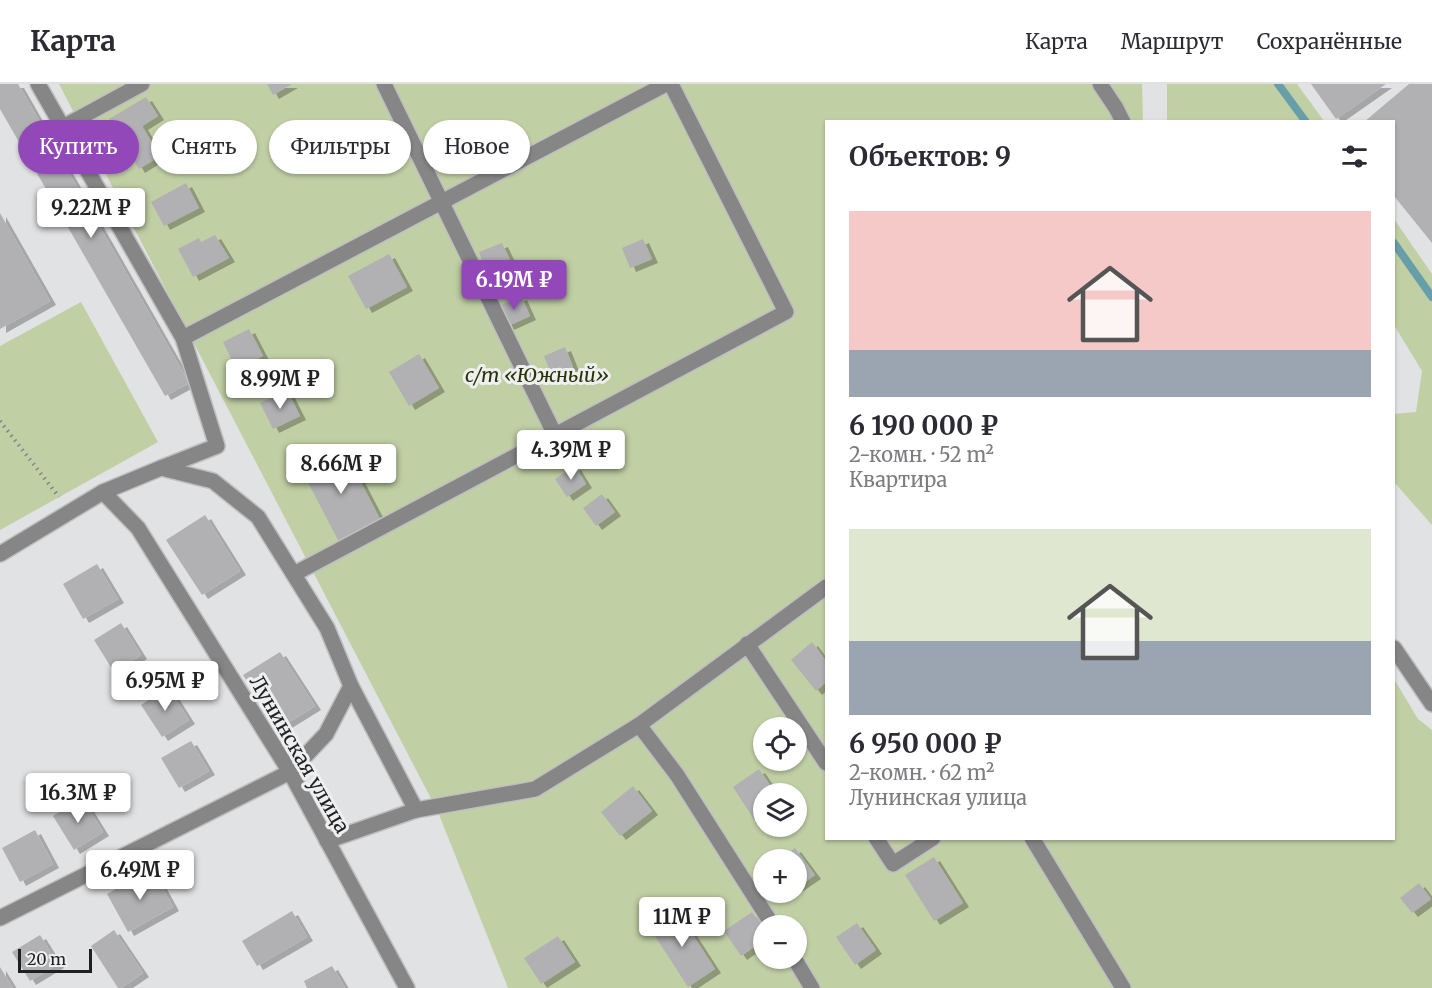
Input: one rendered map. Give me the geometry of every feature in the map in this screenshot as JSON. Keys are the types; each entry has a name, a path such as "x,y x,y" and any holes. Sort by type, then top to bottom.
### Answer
{"street":[{"path":"38,84 59,120"},
{"path":"76,120 142,84"},
{"path":"384,84 555,435"},
{"path":"183,338 666,84"},
{"path":"294,574 786,312 671,84"},
{"path":"1100,84 1122,120"},
{"path":"0,554 103,492 217,446 183,338 90,174"},
{"path":"161,468 213,481 258,517 327,628 351,686 416,810"},
{"name":"Лунинская улица","path":"103,492 138,528 290,772 407,988"},
{"path":"327,841 416,810 535,789 639,725 825,588"},
{"path":"747,644 825,761"},
{"path":"1395,649 1432,704"},
{"path":"0,918 290,772 326,734 351,686"},
{"path":"639,725 677,775 766,915"},
{"path":"877,840 893,864 930,840"},
{"path":"1033,840 1123,988"},
{"path":"801,969 812,988"}],"path":[{"path":"0,422 70,511"}],"green space":[{"name":"с/т «Южный»","path":"59,84 1142,84 1143,120 825,120 825,840 1395,840 1395,681 1418,719 1432,730 1432,988 508,988 438,812 106,174 139,174 139,120 78,120"},
{"path":"1167,84 1297,84 1323,120 1167,120"},
{"path":"1395,220 1432,274 1432,525 1395,483 1395,414 1416,412 1422,371 1395,327"},
{"path":"81,302 158,442 0,530 0,346"}],"building":[{"path":"0,84 18,84 39,120 18,120 18,140 0,109"},
{"path":"267,84 292,84 273,95"},
{"path":"1311,84 1386,84 1336,119"},
{"path":"1409,84 1432,84 1432,243 1395,197 1395,120 1366,120"},
{"path":"146,97 158,116 142,126 151,141 151,162 139,169 139,120 109,119"},
{"path":"37,174 69,174 189,383 165,396"},
{"path":"186,183 199,208 164,226 151,202"},
{"path":"0,213 50,301 0,329"},
{"path":"215,235 229,258 193,277 178,249 199,238 201,242"},
{"path":"643,239 652,259 630,268 622,248"},
{"path":"502,243 510,260 486,270 479,252"},
{"path":"389,254 407,287 366,309 348,276"},
{"path":"521,296 530,316 508,326 499,306"},
{"path":"249,329 263,356 236,369 223,342"},
{"path":"565,347 573,367 552,376 544,356"},
{"path":"419,354 439,388 409,406 389,372"},
{"path":"287,390 300,416 273,429 260,403"},
{"path":"343,448 381,521 339,542 301,469"},
{"path":"575,466 586,484 567,497 555,479"},
{"path":"602,494 615,512 596,526 583,508"},
{"path":"205,515 240,571 202,595 166,540"},
{"path":"97,564 118,599 83,619 63,584"},
{"path":"121,623 141,655 114,672 94,640"},
{"path":"812,642 825,660 825,683 816,691 791,660"},
{"path":"280,652 315,706 278,729 243,675"},
{"path":"168,687 189,720 162,737 141,705"},
{"path":"191,741 209,771 179,788 161,758"},
{"path":"756,771 760,771 769,783 753,783 753,818 733,787"},
{"path":"633,786 652,811 620,836 601,812"},
{"path":"82,798 103,832 74,850 53,816"},
{"path":"35,830 53,864 20,882 2,848"},
{"path":"934,857 963,903 934,921 905,875"},
{"path":"807,864 815,875 807,880"},
{"path":"152,869 173,907 128,932 107,894"},
{"path":"1419,883 1431,899 1412,913 1400,898"},
{"path":"676,909 715,969 688,987 649,927"},
{"path":"292,911 307,937 257,966 242,941"},
{"path":"752,912 754,915 753,948 741,956 724,931"},
{"path":"857,923 876,950 855,965 836,937"},
{"path":"114,930 143,973 121,988 118,988 91,946"},
{"path":"40,935 58,964 30,981 12,952"},
{"path":"558,936 575,962 541,984 524,958"},
{"path":"332,966 345,988 307,988 304,981"},
{"path":"0,967 13,988 0,988"}],"waterway":[{"path":"1278,84 1305,120"},
{"path":"1395,244 1432,297"}]}
